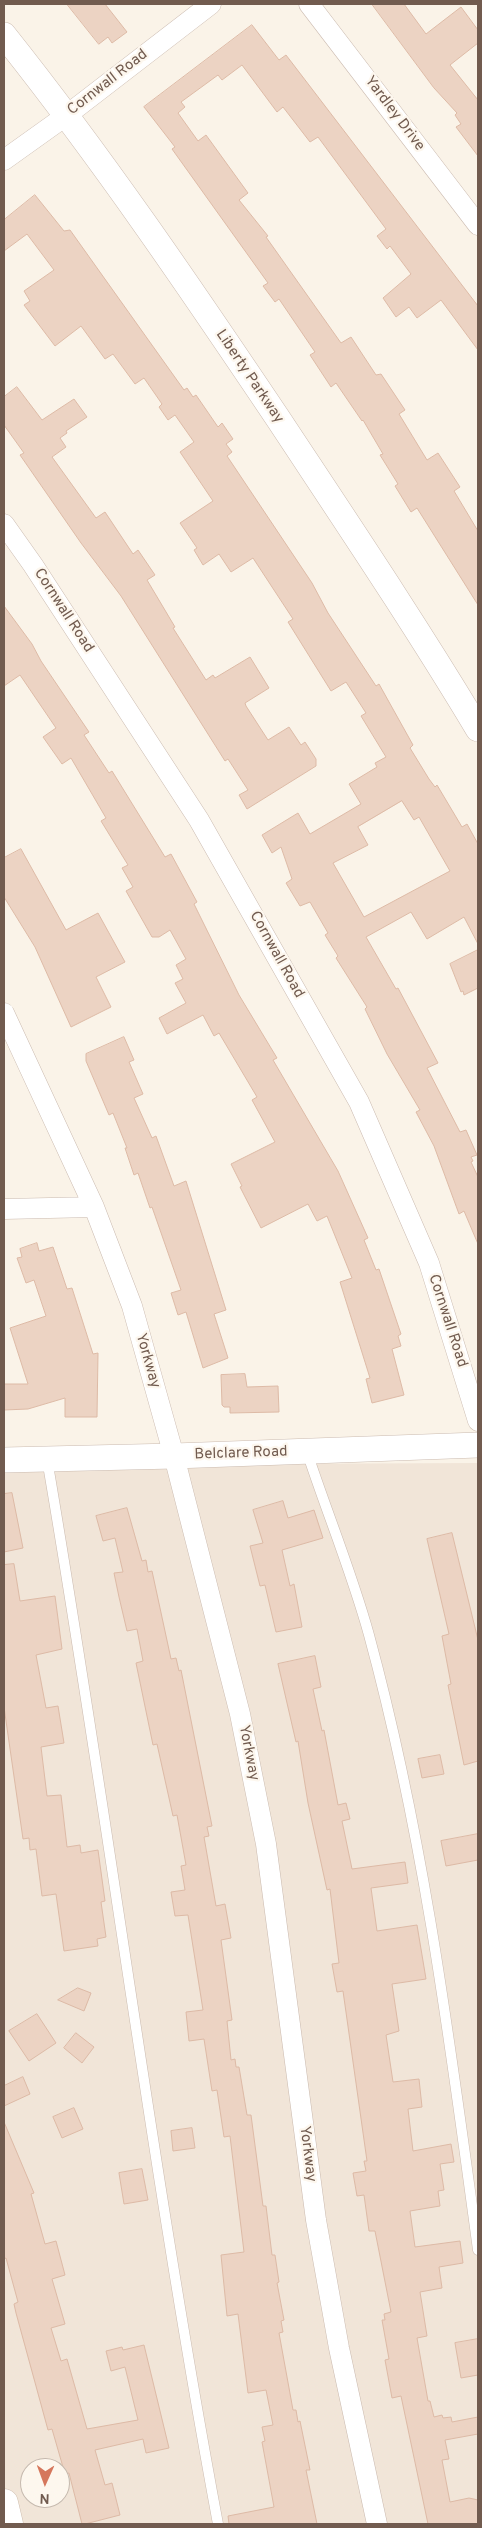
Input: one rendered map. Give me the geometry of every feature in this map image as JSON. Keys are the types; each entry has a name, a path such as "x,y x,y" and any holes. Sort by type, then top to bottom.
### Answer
{"main road":[{"path":"4,2503 9,2524"}],"street":[{"name":"Cornwall Road","path":"4,160 68,115 211,4"},
{"name":"Yardley Drive","path":"309,4 478,225"},
{"name":"Liberty Parkway","path":"4,35 68,115 233,352 421,634 478,729"},
{"name":"Cornwall Road","path":"4,524 33,565 199,820 359,1102 428,1263 478,1421"},
{"name":"Yorkway","path":"4,1013 40,1086 94,1207 132,1306 174,1456 240,1714 266,1844 316,2220 339,2348 377,2524"},
{"path":"4,1210 94,1207"},
{"name":"Belclare Road","path":"4,1460 478,1445"}],"lane":[{"path":"306,1451 368,1633 415,1834 447,2018 478,2250"},
{"path":"46,1458 72,1603 187,2360 218,2524"}],"shaded area":[{"path":"478,1463 478,2524 4,2524 4,1465"}],"building":[{"path":"67,4 105,4 127,32 112,43 108,37 99,44"},
{"path":"372,4 404,4 426,34 461,7 478,30 478,43 450,65 478,100 478,156 456,127 461,124 455,115 457,113 434,88"},
{"path":"252,25 279,60 286,55 478,306 478,350 441,300 417,318 409,307 396,317 383,298 411,274 390,246 387,249 377,236 386,229 318,137 310,142 283,107 277,112 242,65 222,80 218,75 181,102 185,107 178,113 198,141 206,135 248,193 239,200 268,236 266,237 341,343 351,337 376,375 381,374 405,410 399,414 427,460 438,453 460,487 454,491 478,531 478,605 417,508 411,512 395,486 398,484 380,455 383,454 363,420 336,383 331,387 310,355 315,352 279,299 275,302 263,286 268,283 172,149 175,147 144,107"},
{"path":"35,195 64,231 70,230 184,390 187,388 193,397 196,395 218,427 222,423 233,439 226,444 232,452 227,456 312,583 328,613 376,686 379,684 413,745 410,748 429,779 435,787 437,785 462,827 467,824 478,844 478,944 464,917 427,939 411,912 366,937 396,989 398,988 438,1063 427,1068 460,1132 466,1130 477,1155 471,1157 473,1161 471,1162 478,1177 478,1244 464,1211 459,1214 434,1146 416,1112 420,1110 387,1054 365,1009 367,1007 336,958 338,956 325,935 328,933 310,902 300,906 286,883 292,879 281,847 272,853 262,835 298,813 310,834 361,804 349,784 377,767 375,763 386,757 361,716 366,713 346,682 331,691 288,622 293,619 253,558 231,572 219,554 203,565 194,550 197,548 180,523 213,501 180,452 194,442 175,415 168,420 159,407 162,404 144,378 135,384 113,354 105,359 81,326 55,346 24,305 30,301 24,291 54,270 27,234 4,251 4,220","holes":["402,801 414,820 419,817 450,871 364,917 333,863 368,845 358,827"]},
{"path":"17,387 42,420 74,399 87,417 66,431 67,433 60,438 66,447 52,457 96,518 105,512 133,554 138,550 155,575 147,580 175,627 173,628 206,680 213,675 215,678 250,657 269,688 245,703 246,706 268,740 289,727 301,745 305,742 316,759 316,766 247,809 239,795 248,790 228,759 225,761 121,596 81,543 20,455 24,453 4,425 4,397"},
{"path":"4,606 32,644 41,661 89,732 84,735 109,773 112,771 165,857 171,854 197,902 194,904 239,995 277,1058 273,1060 338,1171 368,1238 364,1240 376,1270 379,1269 401,1334 398,1336 401,1346 392,1349 404,1395 372,1403 366,1379 370,1378 340,1282 352,1278 327,1216 317,1221 308,1204 261,1228 240,1187 242,1186 231,1164 275,1142 252,1100 257,1097 219,1033 214,1036 203,1015 167,1034 159,1018 186,1003 175,983 183,979 176,965 186,959 170,930 159,937 152,937 126,891 133,887 122,868 128,865 101,821 106,818 71,758 62,764 43,737 56,728 20,675 4,686"},
{"path":"21,849 66,930 98,913 125,962 96,977 111,1007 71,1027 35,947 4,897 4,858"},
{"path":"478,950 478,988 464,995 450,964"},
{"path":"124,1037 134,1060 129,1062 143,1094 134,1098 152,1138 156,1136 174,1186 186,1181 226,1310 214,1314 228,1358 203,1368 186,1312 178,1315 171,1293 181,1290 152,1207 150,1208 138,1173 134,1175 125,1148 127,1148 113,1113 109,1115 86,1061 86,1054"},
{"path":"37,1243 39,1251 53,1247 67,1289 72,1288 93,1354 98,1353 97,1417 65,1417 65,1398 28,1409 4,1410 4,1384 28,1384 10,1328 46,1316 34,1280 26,1283 17,1258 22,1257 20,1249"},
{"path":"245,1374 247,1387 278,1386 279,1412 230,1413 230,1407 222,1405 221,1375"},
{"path":"12,1493 23,1548 4,1552 4,1494"},
{"path":"283,1501 288,1518 314,1510 323,1538 282,1550 290,1586 294,1584 302,1627 276,1632 265,1585 260,1586 250,1546 263,1543 253,1510"},
{"path":"127,1508 142,1561 146,1560 148,1572 152,1571 171,1659 176,1658 179,1671 181,1670 212,1826 207,1827 209,1836 204,1837 216,1906 225,1904 231,1938 221,1940 232,2020 227,2021 231,2060 235,2059 236,2067 239,2067 247,2115 251,2115 263,2206 266,2206 272,2255 275,2255 279,2282 277,2283 284,2320 281,2321 283,2332 279,2333 293,2410 296,2410 298,2422 300,2421 310,2470 306,2470 317,2524 229,2524 228,2516 274,2507 262,2442 265,2441 262,2427 273,2425 266,2390 248,2393 238,2314 227,2316 221,2255 244,2252 230,2136 224,2137 217,2090 212,2091 204,2039 189,2041 186,2012 203,2010 188,1915 175,1916 171,1892 185,1890 181,1866 186,1865 177,1815 173,1816 157,1744 153,1745 136,1663 143,1661 137,1629 127,1631 119,1597 114,1573 123,1572 115,1538 103,1541 96,1516"},
{"path":"452,1533 478,1640 478,1761 464,1765 448,1685 451,1684 442,1636 449,1634 427,1539"},
{"path":"14,1564 20,1601 55,1596 62,1649 36,1655 46,1708 58,1706 64,1743 41,1747 47,1796 61,1795 67,1847 80,1845 81,1853 98,1850 105,1901 101,1902 106,1937 97,1939 98,1946 64,1951 56,1894 42,1896 36,1849 30,1850 29,1838 23,1839 4,1707 4,1565"},
{"path":"315,1656 321,1687 313,1689 322,1731 324,1730 338,1805 346,1803 350,1819 342,1821 352,1869 405,1862 408,1883 371,1888 377,1931 417,1925 426,1979 392,1984 399,2031 386,2035 393,2082 419,2079 422,2107 408,2109 413,2151 451,2144 454,2162 440,2164 444,2190 438,2191 440,2206 410,2211 415,2247 460,2241 463,2263 439,2267 442,2288 420,2292 427,2336 417,2338 428,2401 430,2401 434,2417 442,2415 443,2418 451,2417 452,2422 478,2417 478,2434 445,2440 449,2459 442,2460 450,2502 469,2498 478,2500 478,2524 428,2524 401,2396 392,2398 385,2360 389,2359 382,2320 385,2320 384,2314 391,2312 375,2231 369,2231 364,2195 357,2196 353,2173 366,2171 364,2161 367,2161 343,1991 337,1992 332,1964 339,1963 330,1889 327,1890 308,1803 298,1741 296,1742 278,1664"},
{"path":"440,1755 444,1774 422,1778 418,1759"},
{"path":"478,1834 478,1860 446,1866 441,1841"},
{"path":"78,1988 91,1993 84,2011 58,2000"},
{"path":"37,2014 56,2043 29,2061 9,2031"},
{"path":"76,2033 94,2047 82,2063 64,2048"},
{"path":"23,2077 30,2094 4,2106 4,2086"},
{"path":"74,2108 83,2129 62,2138 53,2117"},
{"path":"4,2122 34,2193 31,2194 45,2244 56,2241 65,2275 52,2279 65,2324 51,2328 61,2361 67,2359 87,2429 138,2420 125,2367 111,2371 106,2351 122,2347 123,2350 144,2345 169,2448 146,2453 143,2439 95,2450 105,2485 112,2483 120,2515 82,2524 70,2477 70,2458 60,2458 52,2429 48,2430 16,2313 14,2304 18,2302 6,2258 4,2259"},
{"path":"192,2128 195,2148 173,2151 171,2131"},
{"path":"142,2169 148,2200 124,2204 119,2173"},
{"path":"478,2339 478,2375 461,2378 455,2343"}]}
